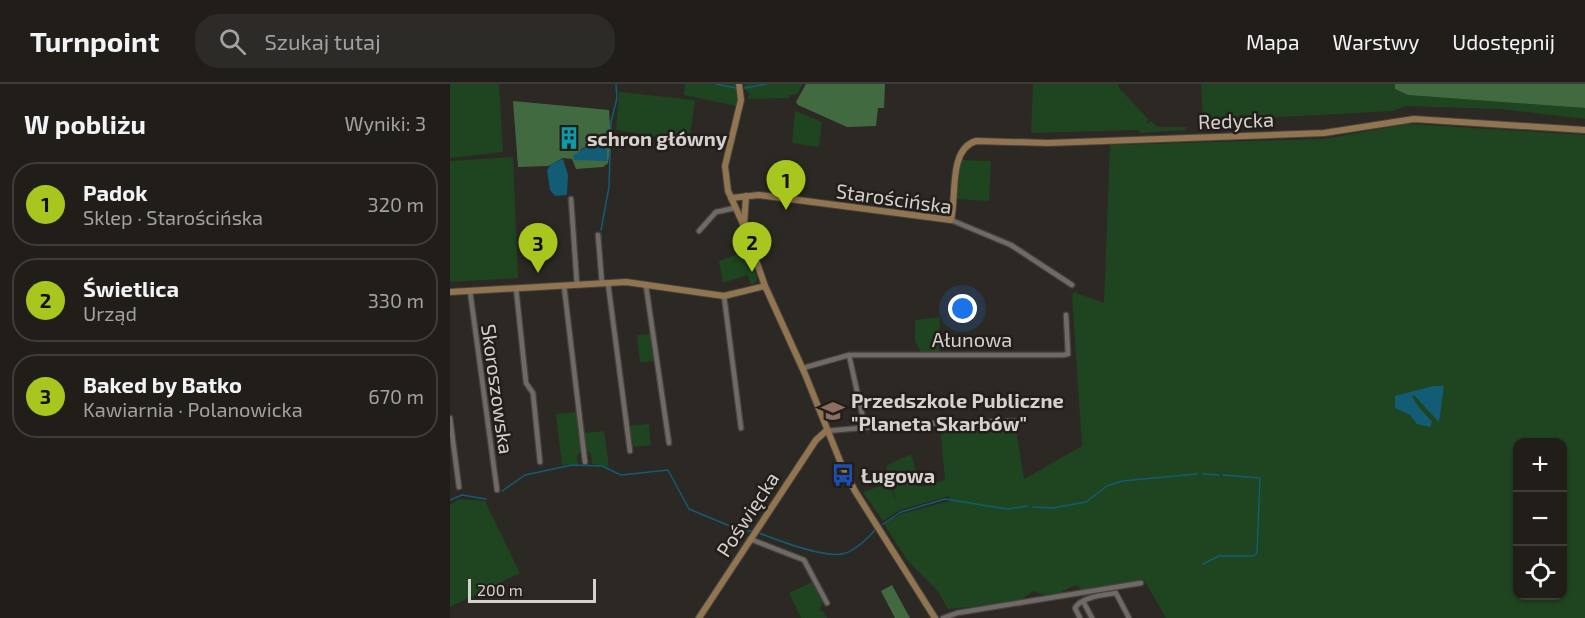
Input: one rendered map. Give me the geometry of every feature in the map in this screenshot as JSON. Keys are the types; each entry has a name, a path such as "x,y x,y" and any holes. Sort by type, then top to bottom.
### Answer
{"street":[{"path":"739,84 741,100 725,166 731,198 744,226 765,286 852,486 905,566 935,618"},
{"name":"Redycka","path":"951,220 960,152 969,143 976,141 1048,143 1324,133 1414,119 1585,130"},
{"name":"Starościńska","path":"731,198 759,195 951,220 1011,245 1072,285"},
{"path":"744,226 746,196"},
{"path":"571,199 577,285"},
{"path":"699,231 716,212 735,208"},
{"path":"598,235 630,451"},
{"path":"450,292 605,283 724,296 765,286"},
{"path":"564,286 585,462"},
{"path":"646,286 669,443"},
{"path":"516,288 526,383 533,393 540,462"},
{"name":"Skoroszowska","path":"470,291 497,490"},
{"path":"724,296 741,428"},
{"name":"Ałunowa","path":"802,368 849,355 1068,354 1066,315"},
{"path":"849,355 865,427"},
{"path":"450,418 459,487"},
{"path":"826,430 1014,421"},
{"name":"Poświęcka","path":"699,618 818,437 826,430"},
{"path":"750,539 804,560 827,603"},
{"path":"943,618 957,613 1141,584"},
{"path":"1080,618 1076,606 1093,597 1116,593 1129,618"},
{"path":"1084,603 1092,618"}],"green space":[{"path":"450,84 499,84 503,152 450,158"},
{"path":"685,84 737,84 738,104 736,106 684,95"},
{"path":"746,84 803,84 797,94 789,95 789,98 747,99 750,94 743,87"},
{"path":"806,84 885,84 884,108 878,108 876,126 847,127 798,105 796,102"},
{"path":"1033,84 1118,84 1119,88 1148,119 1147,124 1151,121 1158,127 1187,127 1185,130 1140,133 1139,130 1031,133"},
{"path":"1201,84 1395,84 1395,89 1408,95 1585,108 1585,119 1500,109 1406,106 1393,111 1203,121"},
{"path":"1395,84 1585,84 1585,108 1408,95 1395,89"},
{"path":"619,92 695,100 689,142 616,130"},
{"path":"513,101 609,110 611,144 608,163 603,167 576,169 572,159 563,158 548,166 518,167","holes":["607,132 607,161 580,150"]},
{"path":"795,111 822,122 819,147 792,143"},
{"path":"1408,124 1585,135 1585,618 1166,618 1144,580 1083,591 1076,585 1061,592 1061,595 1050,597 1033,591 1018,602 948,609 937,590 907,560 884,524 901,514 950,501 949,496 900,510 883,521 863,492 889,483 897,503 886,466 911,454 921,487 945,480 940,426 1015,424 1024,479 1082,446 1072,296 1074,292 1104,303 1110,145 1324,139"},
{"path":"513,157 518,278 450,282 450,161"},
{"path":"961,160 991,161 989,201 957,199"},
{"path":"749,250 757,279 752,286 747,275 723,283 719,261"},
{"path":"940,317 939,352 921,352 915,341 915,320"},
{"path":"651,334 655,361 640,362 637,335"},
{"path":"576,412 581,451 577,456 578,464 562,465 556,414"},
{"path":"649,424 651,445 634,447 629,426"},
{"path":"604,431 609,467 592,464 584,433"},
{"path":"459,499 485,501 520,573 450,607 450,505"},
{"path":"814,581 823,598 820,611 823,611 827,618 801,618 789,593"},
{"path":"892,585 910,618 895,618 881,591"}],"water":[{"path":"607,131 607,161 574,160 573,156"},
{"path":"563,159 568,175 567,195 555,196 550,190 547,170 551,164"},
{"path":"1433,386 1444,386 1439,422 1414,395 1412,396 1416,403 1432,422 1430,427 1417,424 1410,415 1395,408 1395,396"}],"waterway":[{"path":"601,230 609,187 611,122 617,98 616,84"},
{"path":"716,84 736,88"},
{"path":"745,88 766,84"},
{"path":"601,235 602,260"},
{"path":"502,491 525,475 572,465 602,466 621,475 668,470 689,509 737,529 751,531"},
{"path":"1033,507 1053,508 1086,502 1107,486 1122,481 1197,474"},
{"path":"1203,474 1219,475"},
{"path":"1203,564 1219,556 1253,556 1257,553 1260,478 1223,475"},
{"path":"450,500 462,495 486,499"},
{"path":"883,524 901,512 945,499 1007,509 1028,506"},
{"path":"759,533 815,552 838,554 854,549 876,529"}],"place":[{"name":"schron główny","path":"569,138"},
{"name":"Padok","path":"786,210"},
{"name":"Świetlica","path":"752,272"},
{"name":"Baked by Batko","path":"538,273"},
{"name":"Przedszkole Publiczne \"Planeta Skarbów\"","path":"833,411"},
{"name":"Ługowa","path":"843,475"}]}
